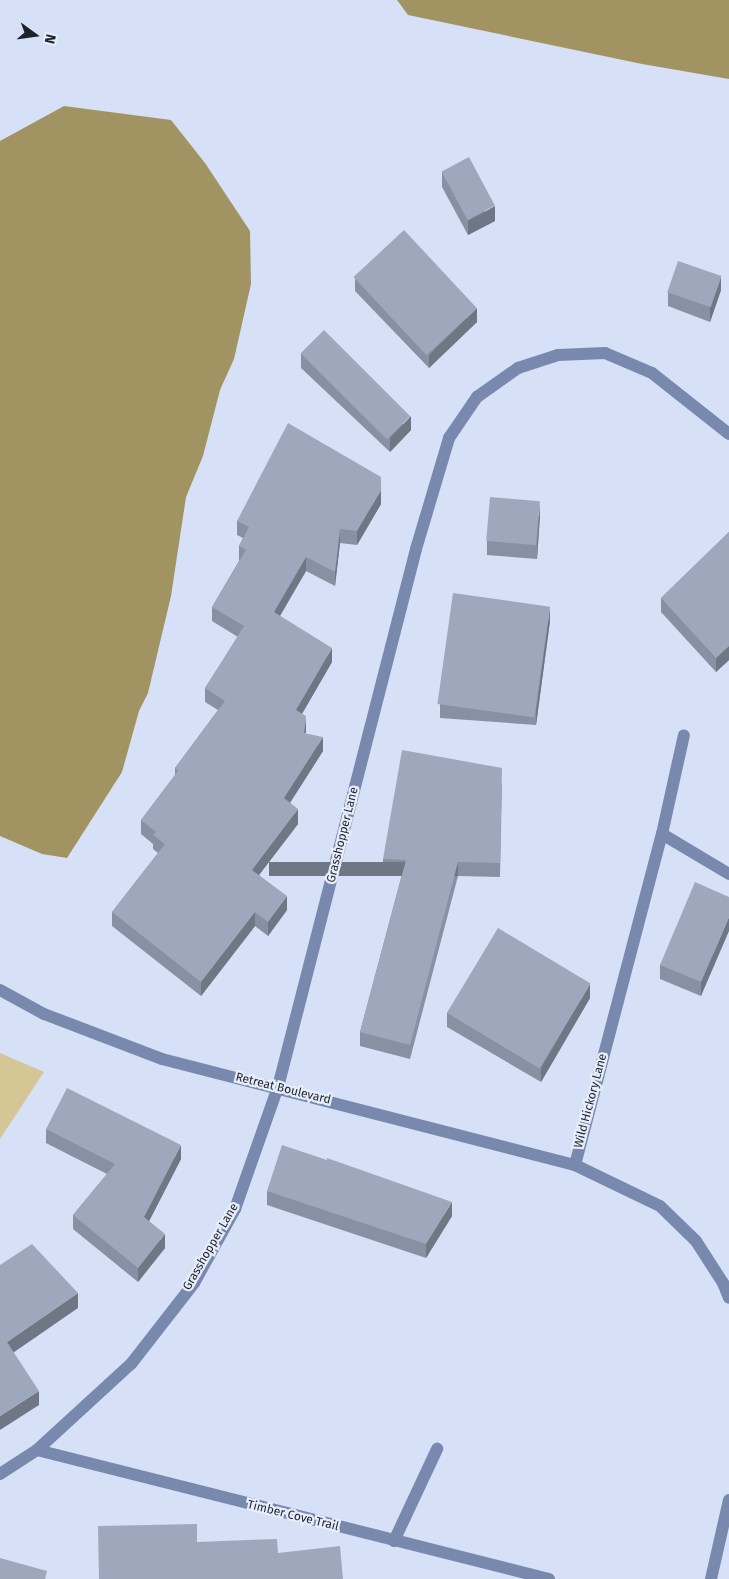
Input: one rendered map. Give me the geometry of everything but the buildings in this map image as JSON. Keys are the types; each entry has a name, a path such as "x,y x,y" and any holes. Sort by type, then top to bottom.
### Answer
{"street":[{"name":"Grasshopper Lane","path":"0,1474 37,1450 131,1364 194,1283 235,1209 278,1087 416,549 450,438 477,397 518,368 558,355 605,353 652,373 729,434"},
{"name":"Wild Hickory Lane","path":"684,735 662,834 575,1165 660,1206 696,1241 724,1283 729,1298"},
{"path":"662,834 729,874"},
{"name":"Retreat Boulevard","path":"0,990 44,1014 162,1059 278,1087 575,1165"},
{"path":"394,1541 437,1449"},
{"name":"Timber Cove Trail","path":"37,1450 549,1579"},
{"path":"712,1579 729,1500"}],"shaded area":[{"path":"397,0 729,0 729,79 642,64 408,15"},
{"path":"64,106 171,120 205,163 250,231 251,284 234,359 220,390 203,456 186,497 171,596 148,693 139,711 122,772 67,858 42,854 0,836 0,141"},
{"path":"0,1053 44,1072 0,1139"}]}
